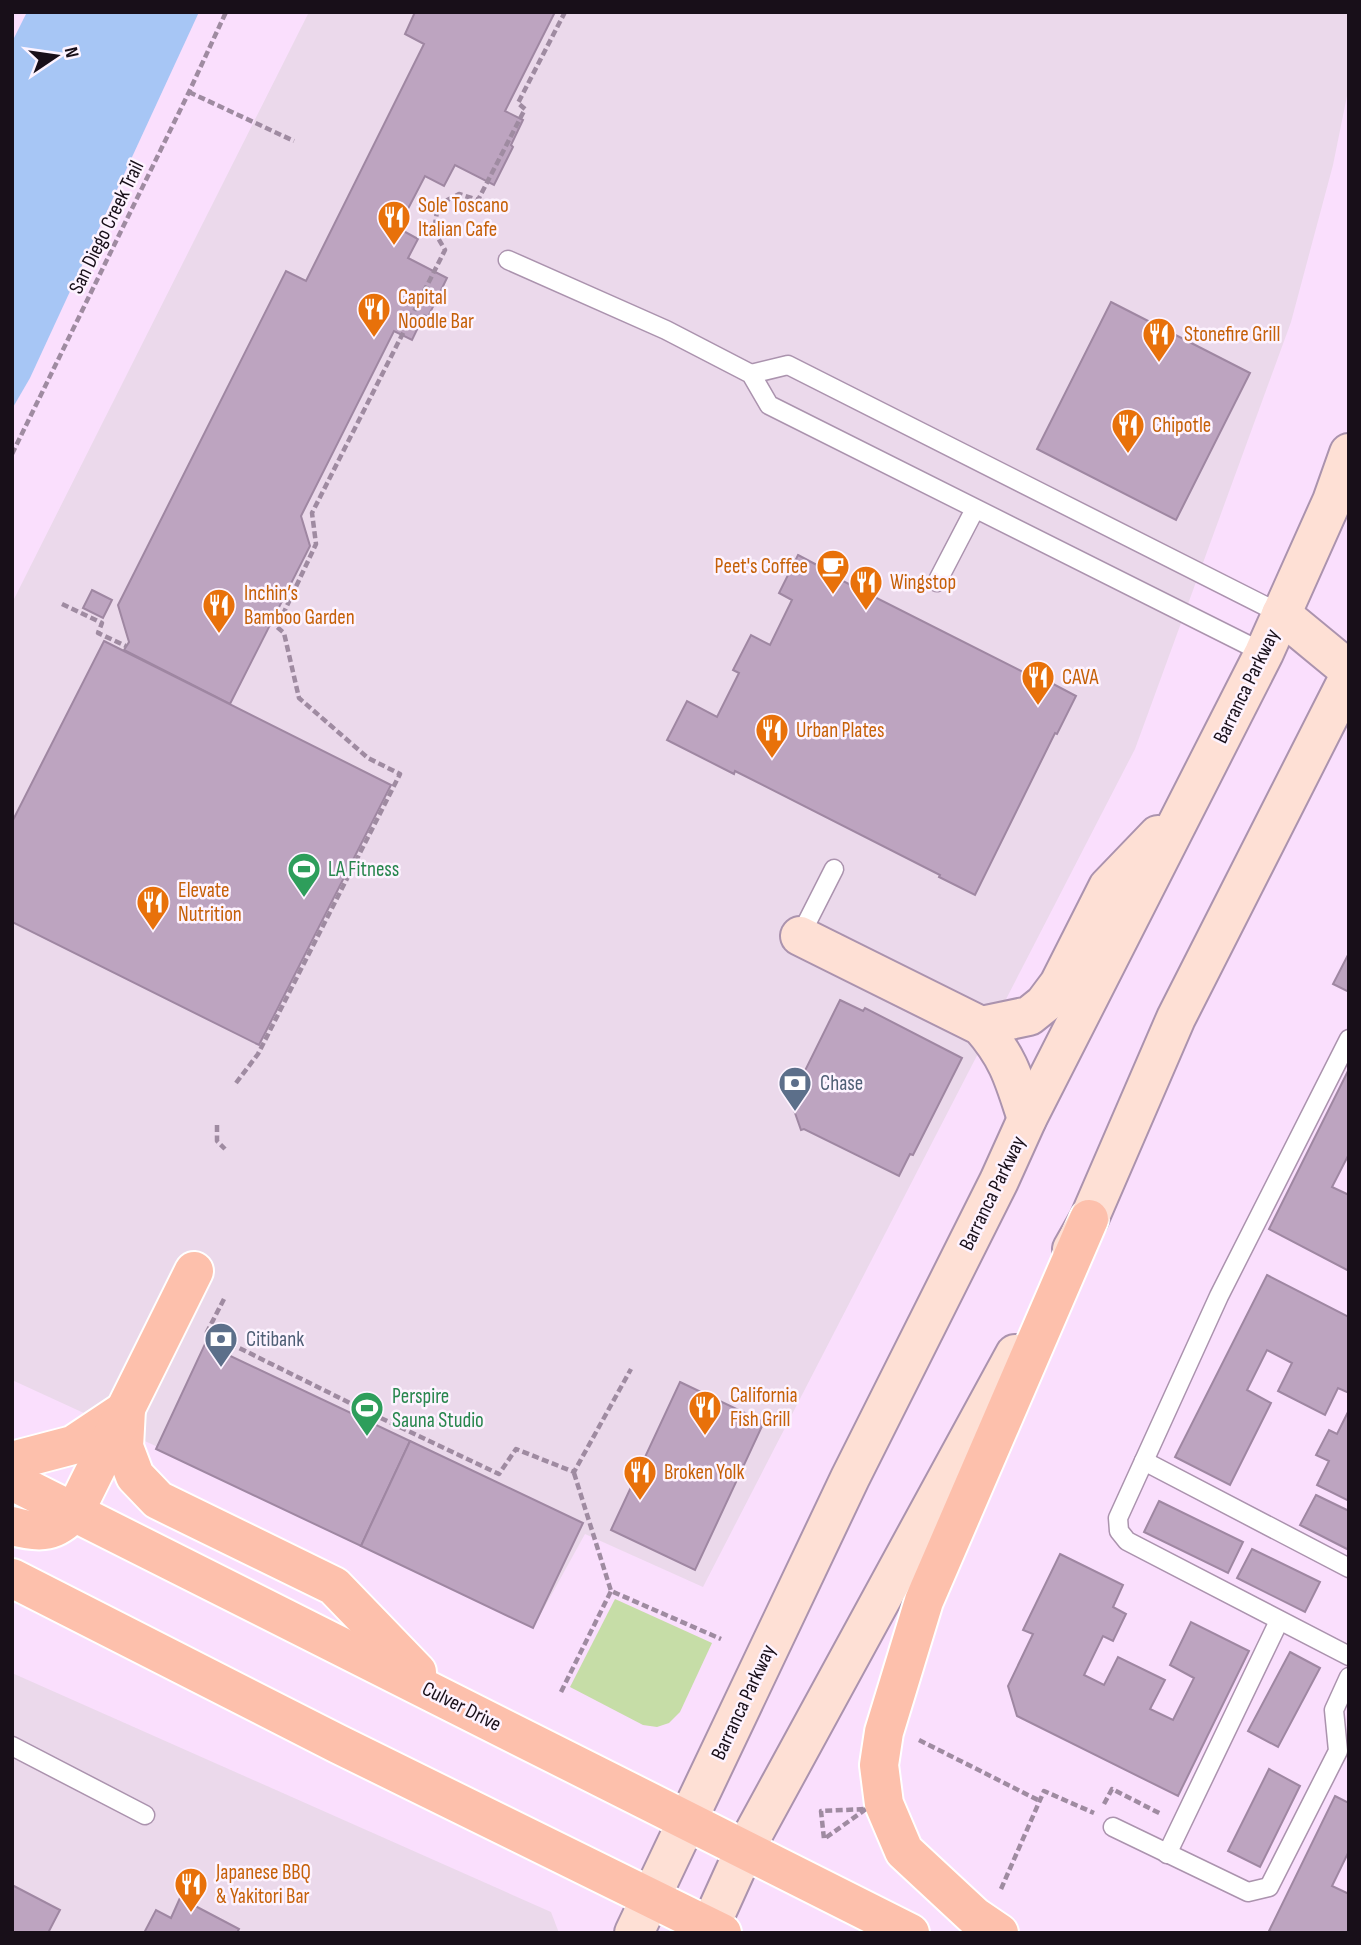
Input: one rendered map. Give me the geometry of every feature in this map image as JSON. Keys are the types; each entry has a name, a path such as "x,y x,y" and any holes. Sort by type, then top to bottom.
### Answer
{"main road":[{"name":"Barranca Parkway","path":"634,1933 850,1478 999,1181 1027,1119 1264,653 1332,501 1349,453"},
{"path":"1281,614 1349,670"},
{"path":"1264,653 1349,670"},
{"path":"999,1933 974,1916 904,1851 884,1804 879,1765 884,1732 924,1601 1176,1018 1349,677"},
{"path":"981,1026 1029,1016 1044,1004 1059,984 1108,887 1187,804"},
{"path":"800,936 981,1026 999,1047 1010,1068 1027,1119"},
{"path":"12,1578 713,1931 745,1849 1088,1219"},
{"path":"12,1526 55,1529 75,1511 194,1270"},
{"path":"12,1461 74,1444 126,1409"},
{"path":"126,1409 124,1447 135,1476 158,1500 334,1586 438,1694"},
{"name":"Culver Drive","path":"12,1481 910,1933"}],"lane":[{"path":"508,260 666,330 751,374 769,405 1264,653"},
{"path":"751,374 788,365 1281,614"},
{"path":"937,582 975,509"},
{"path":"800,936 835,869"},
{"path":"1349,1039 1244,1242 1118,1518 1119,1531 1127,1541 1349,1656"},
{"path":"1144,1461 1349,1569"},
{"path":"1167,1854 1279,1621"},
{"path":"1113,1828 1248,1892 1269,1887 1338,1751 1334,1710 1349,1677"},
{"path":"12,1746 145,1815"}],"path":[{"name":"San Diego Creek Trail","path":"12,454 226,12"},
{"path":"236,1083 258,1054 400,774 368,758 299,698 284,632 277,627 316,544 312,513 444,250 434,231 438,205 459,194 478,200 525,109 518,103 565,12"},
{"path":"189,92 294,141"},
{"path":"62,604 102,623 98,633 126,646"},
{"path":"217,1125 217,1141 225,1149"},
{"path":"224,1299 207,1332 352,1404 499,1474 516,1449 574,1472"},
{"path":"561,1692 611,1591 574,1472 631,1369"},
{"path":"611,1591 721,1639"},
{"path":"915,1738 1040,1801"},
{"path":"1001,1889 1044,1791 1098,1814 1112,1789 1165,1816"},
{"path":"866,1809 824,1839 821,1811 843,1810 866,1809"}],"shaded area":[{"path":"309,12 1349,12 1349,86 1333,165 1291,322 1135,749 703,1587 585,1534 533,1628 160,1448 12,1380 12,603"},
{"path":"12,1673 551,1912 559,1933 12,1933"}],"green space":[{"path":"615,1599 712,1643 680,1712 669,1723 657,1727 643,1725 570,1687"}],"water":[{"path":"27,12 199,12 30,378 12,409 12,42"}],"building":[{"path":"415,12 555,12 505,111 523,120 494,185 455,165 444,186 425,176 398,228 418,239 408,258 447,278 428,317 424,315 412,340 394,331 301,516 310,546 230,704 124,650 129,642 118,605 286,271 306,281 424,44 405,34"},
{"path":"1111,302 1250,373 1176,520 1037,449"},
{"path":"798,555 834,574 833,576 1076,696 975,895 735,771 734,774 667,740 687,701 717,717 739,673 733,670 751,635 770,645 792,600 779,593"},
{"path":"92,590 112,600 103,618 83,608"},
{"path":"104,641 391,785 259,1045 12,922 12,822"},
{"path":"1349,953 1349,992 1333,984"},
{"path":"840,1000 863,1011 865,1008 962,1058 913,1155 910,1154 899,1176 804,1129 801,1130 789,1096 793,1095"},
{"path":"1348,1071 1349,1154 1332,1187 1349,1195 1349,1271 1269,1229"},
{"path":"1267,1275 1349,1317 1349,1393 1338,1388 1325,1415 1278,1391 1292,1363 1267,1350 1247,1390 1271,1403 1230,1485 1175,1457"},
{"path":"205,1344 410,1441 361,1546 156,1449"},
{"path":"680,1382 764,1422 695,1570 611,1530"},
{"path":"1349,1410 1349,1501 1317,1485 1329,1461 1316,1455 1329,1430 1337,1434"},
{"path":"410,1441 583,1523 533,1628 361,1546"},
{"path":"1316,1495 1349,1511 1349,1550 1300,1525"},
{"path":"1159,1501 1243,1542 1228,1573 1144,1532"},
{"path":"1252,1549 1320,1582 1305,1612 1237,1578"},
{"path":"1060,1554 1123,1585 1113,1607 1126,1614 1113,1641 1103,1636 1084,1675 1104,1685 1118,1657 1165,1680 1150,1709 1173,1720 1194,1678 1170,1665 1191,1622 1249,1651 1178,1796 1017,1716 1008,1686 1033,1634 1023,1630"},
{"path":"1290,1652 1320,1668 1278,1747 1248,1731"},
{"path":"1269,1769 1300,1786 1260,1867 1228,1851"},
{"path":"1335,1796 1349,1803 1349,1851 1332,1886 1349,1894 1349,1933 1269,1931"},
{"path":"12,1885 60,1910 48,1933 12,1933"},
{"name":"Japanese BBQ & Yakitori Bar","path":"180,1898 239,1929 237,1933 144,1933 156,1910 171,1918"}],"place":[{"name":"Sole Toscano Italian Cafe","path":"394,247"},
{"name":"Capital Noodle Bar","path":"374,339"},
{"name":"Stonefire Grill","path":"1159,364"},
{"name":"Chipotle","path":"1128,455"},
{"name":"Peet's Coffee","path":"833,596"},
{"name":"Wingstop","path":"866,612"},
{"name":"Inchin’s Bamboo Garden","path":"219,635"},
{"name":"CAVA","path":"1038,707"},
{"name":"Urban Plates","path":"772,760"},
{"name":"LA Fitness","path":"304,899"},
{"name":"Elevate Nutrition","path":"153,932"},
{"name":"Chase","path":"795,1113"},
{"name":"Citibank","path":"221,1369"},
{"name":"California Fish Grill","path":"705,1437"},
{"name":"Perspire Sauna Studio","path":"367,1438"},
{"name":"Broken Yolk","path":"640,1502"},
{"name":"Japanese BBQ & Yakitori Bar","path":"191,1914"}]}
